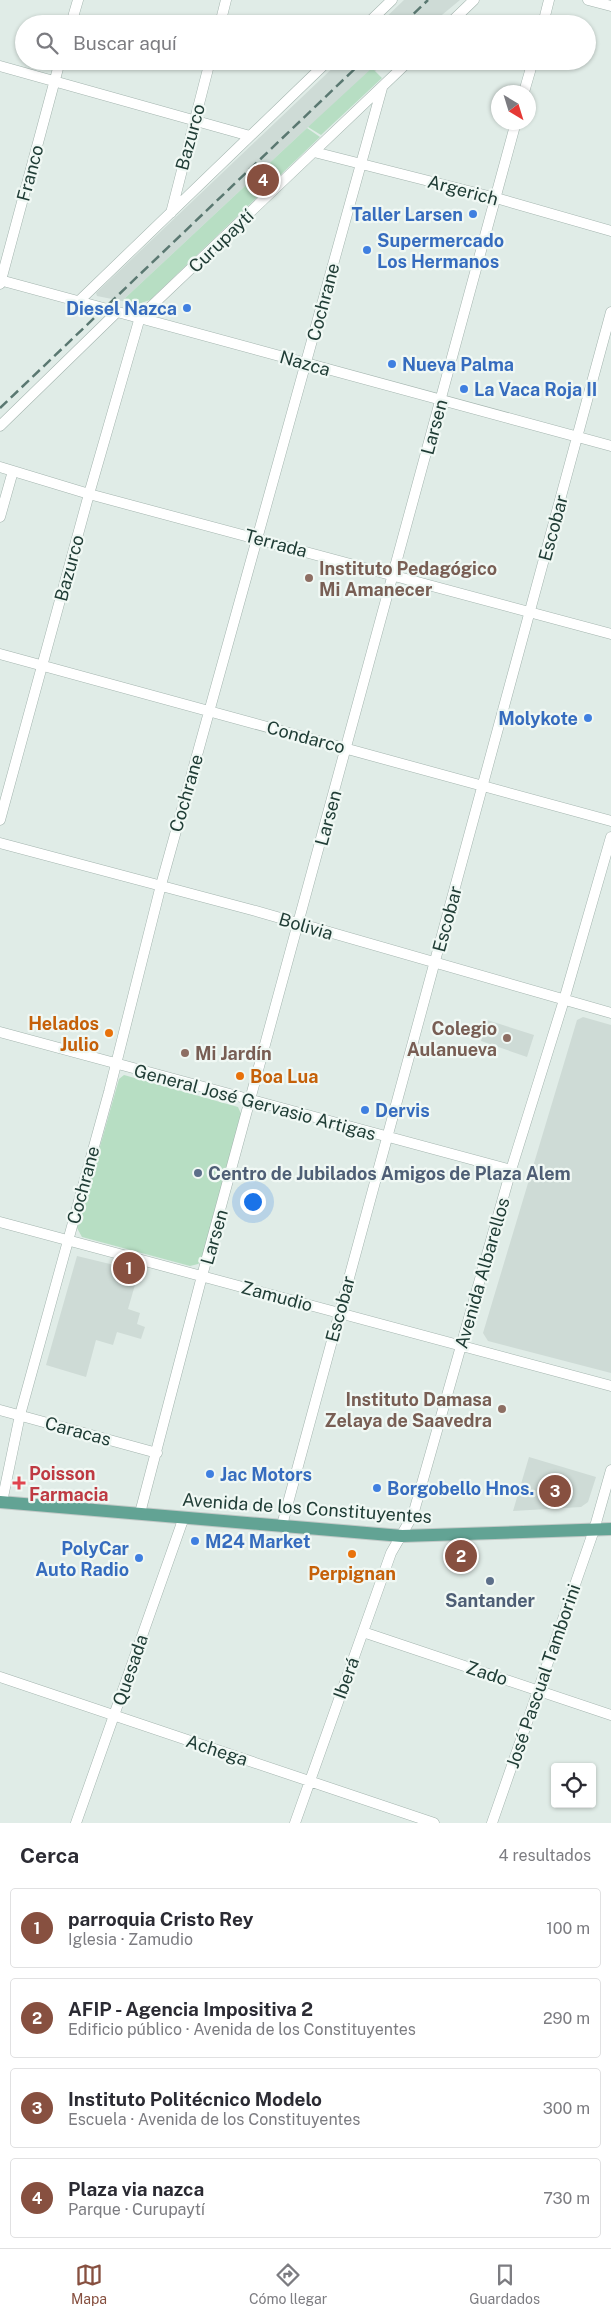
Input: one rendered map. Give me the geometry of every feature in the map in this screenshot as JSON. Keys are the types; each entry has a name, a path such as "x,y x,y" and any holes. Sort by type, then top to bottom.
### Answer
{"main road":[{"name":"Avenida de los Constituyentes","path":"1,1503 402,1536 611,1529"}],"street":[{"path":"74,15 78,0"},
{"path":"222,15 226,0"},
{"path":"376,15 392,0"},
{"path":"458,15 474,0"},
{"path":"545,15 549,0"},
{"path":"588,0 611,6"},
{"path":"0,66 250,136"},
{"name":"Franco","path":"0,282 58,70"},
{"name":"Bazurco","path":"170,213 208,70"},
{"path":"78,302 319,70"},
{"name":"Curupaytí","path":"140,317 400,70"},
{"path":"526,85 530,70"},
{"name":"Cochrane","path":"1,1503 20,1415 116,1064 161,885 382,88"},
{"name":"Larsen","path":"140,1513 202,1276 514,130"},
{"name":"Argerich","path":"314,152 496,198 611,231"},
{"name":"Nazca","path":"0,282 140,317 441,401 611,446"},
{"path":"0,426 118,312"},
{"name":"Escobar","path":"282,1526 611,312"},
{"name":"Bazurco","path":"0,820 89,494 140,317"},
{"name":"Terrada","path":"0,467 89,494 611,634"},
{"path":"0,517 13,471"},
{"name":"Condarco","path":"0,654 611,821"},
{"name":"Avenida Albarellos","path":"402,1536 413,1515 511,1170 564,1000 611,837"},
{"name":"Bolivia","path":"0,844 161,885 611,1013"},
{"name":"General José Gervasio Artigas","path":"0,1032 511,1170"},
{"name":"Zamudio","path":"0,1222 481,1353 611,1386"},
{"name":"Caracas","path":"0,1410 157,1453"},
{"name":"José Pascual Tamborini","path":"492,1823 594,1530 611,1470"},
{"name":"Quesada","path":"76,1823 184,1517"},
{"name":"Iberá","path":"294,1823 391,1553 402,1536"},
{"name":"Zado","path":"363,1632 611,1715"},
{"name":"Achega","path":"0,1677 434,1823"}],"shaded area":[{"path":"404,0 460,0 442,15 388,15"},
{"path":"331,70 376,70 307,128 122,301 97,296 96,293"},
{"path":"583,1017 611,1025 611,1373 488,1341 483,1333 577,1020"},
{"name":"Colegio Aulanueva","path":"487,1020 534,1035 527,1057 481,1041"},
{"path":"77,1256 139,1271 128,1309 140,1313 137,1324 145,1327 141,1339 117,1332 113,1345 96,1340 86,1377 46,1365"},
{"path":"529,1457 596,1477 588,1502 581,1507 513,1511"}],"green space":[{"path":"370,70 374,70 382,78 321,135 308,127"},
{"path":"307,128 320,137 150,300 138,304 122,301"},
{"path":"124,1075 238,1107 242,1116 203,1260 198,1264 190,1266 82,1237 77,1228 119,1079"}],"railway":[{"path":"412,15 428,0"},
{"path":"0,408 354,70"}],"place":[{"name":"Plaza via nazca","path":"263,180"},
{"name":"Taller Larsen","path":"473,214"},
{"name":"Supermercado Los Hermanos","path":"367,250"},
{"name":"Diesel Nazca","path":"187,308"},
{"name":"Nueva Palma","path":"392,364"},
{"name":"La Vaca Roja II","path":"464,389"},
{"name":"Instituto Pedagógico Mi Amanecer","path":"309,578"},
{"name":"Molykote","path":"588,718"},
{"name":"Helados Julio","path":"109,1033"},
{"name":"Colegio Aulanueva","path":"507,1038"},
{"name":"Mi Jardín","path":"185,1053"},
{"name":"Boa Lua","path":"240,1076"},
{"name":"Dervis","path":"365,1110"},
{"name":"Centro de Jubilados Amigos de Plaza Alem","path":"198,1173"},
{"name":"parroquia Cristo Rey","path":"129,1268"},
{"name":"Instituto Damasa Zelaya de Saavedra","path":"502,1409"},
{"name":"Jac Motors","path":"210,1474"},
{"name":"Poisson Farmacia","path":"19,1483"},
{"name":"Borgobello Hnos.","path":"377,1488"},
{"name":"Instituto Politécnico Modelo","path":"555,1491"},
{"name":"M24 Market","path":"195,1541"},
{"name":"Perpignan","path":"352,1554"},
{"name":"AFIP - Agencia Impositiva 2","path":"461,1556"},
{"name":"PolyCar Auto Radio","path":"139,1558"},
{"name":"Santander","path":"490,1581"}]}
